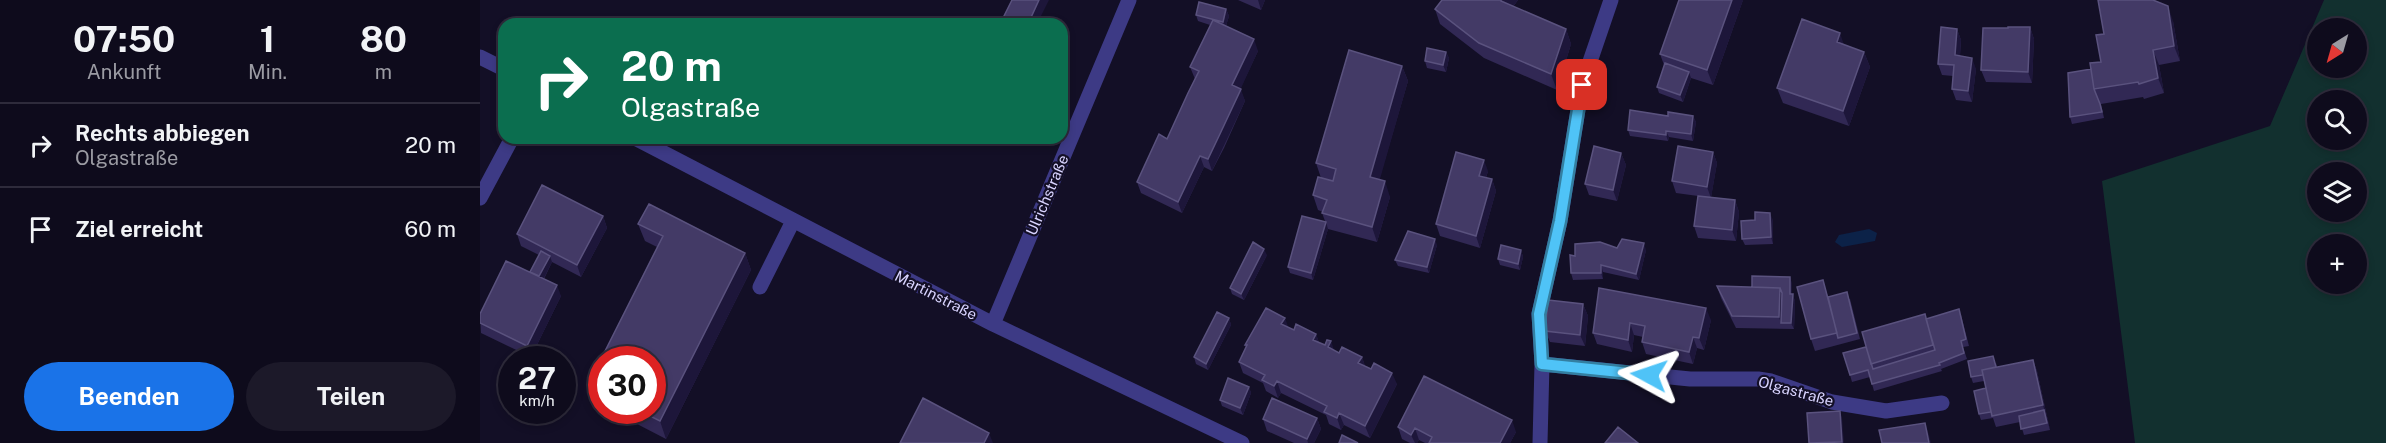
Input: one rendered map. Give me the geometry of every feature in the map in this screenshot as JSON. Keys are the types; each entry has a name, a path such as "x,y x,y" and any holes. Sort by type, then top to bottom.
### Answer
{"street":[{"name":"Ulrichstraße","path":"993,324 1129,0"},
{"path":"1540,443 1542,364 1539,314 1560,221 1582,85 1611,0"},
{"path":"480,57 498,66"},
{"path":"480,198 509,144"},
{"name":"Martinstraße","path":"646,144 993,324 1242,443"},
{"path":"760,287 793,221"},
{"name":"Olgastraße","path":"1542,364 1690,379 1758,379 1771,381 1832,402 1886,411 1942,403"}],"green space":[{"path":"2324,0 2386,0 2386,443 2135,443 2102,181 2270,126 2307,40 2307,78 2367,78 2367,18 2316,18"}],"water":[{"path":"1869,229 1877,233 1875,241 1842,247 1835,242 1839,235"}],"building":[{"path":"1012,0 1039,0 1031,18 1003,18"},
{"path":"1442,0 1501,0 1566,29 1551,74 1479,43 1435,9"},
{"path":"1679,0 1732,0 1707,70 1660,54"},
{"path":"2098,0 2153,0 2168,6 2174,46 2153,50 2158,78 2139,84 2138,82 2094,89 2090,63 2101,62 2096,35 2104,34"},
{"path":"1199,2 1226,9 1223,22 1196,15"},
{"path":"1802,19 1840,33 1837,42 1864,52 1843,111 1777,88"},
{"path":"1213,20 1254,39 1232,85 1241,89 1208,159 1200,156 1178,202 1137,182 1159,134 1167,139 1199,71 1190,67"},
{"path":"1941,27 1957,29 1955,55 1972,58 1968,91 1952,89 1954,65 1938,64"},
{"path":"2030,27 2028,72 1981,70 1983,28"},
{"path":"1427,48 1446,52 1443,65 1425,61"},
{"path":"1349,50 1402,66 1370,177 1385,181 1372,227 1322,213 1327,200 1313,195 1318,177 1333,181 1336,169 1316,163"},
{"path":"1665,63 1689,72 1680,95 1657,87"},
{"path":"2091,69 2094,89 2102,112 2070,117 2068,73"},
{"path":"1630,110 1668,116 1668,112 1693,116 1691,134 1666,131 1666,135 1628,130"},
{"path":"1594,146 1621,153 1613,190 1585,184"},
{"path":"1678,146 1713,152 1707,187 1672,181"},
{"path":"1456,152 1484,160 1479,176 1492,179 1476,236 1436,224"},
{"path":"542,185 603,216 577,265 517,234"},
{"path":"1698,196 1735,200 1732,230 1694,226"},
{"path":"649,204 745,253 666,409 666,346 608,346 663,236 638,224"},
{"path":"1755,212 1770,213 1771,237 1742,239 1741,221 1755,220"},
{"path":"1302,216 1326,222 1311,273 1288,267"},
{"path":"1408,231 1435,239 1427,267 1395,260"},
{"path":"1622,239 1644,243 1636,274 1601,265 1601,273 1571,273 1570,255 1575,256 1575,244 1600,242 1617,248"},
{"path":"1253,242 1264,249 1241,294 1230,288"},
{"path":"1501,245 1521,250 1518,264 1498,259"},
{"path":"541,251 550,256 539,276 530,272"},
{"path":"506,261 557,285 527,346 480,323 480,314"},
{"path":"1752,276 1790,277 1790,294 1793,294 1791,323 1781,323 1782,293 1780,288 1752,287"},
{"path":"1823,280 1837,333 1811,339 1797,287"},
{"path":"1717,286 1780,288 1779,317 1732,316"},
{"path":"1599,288 1706,308 1699,338 1693,337 1689,352 1642,342 1645,326 1630,323 1628,340 1593,333"},
{"path":"1847,292 1857,333 1838,338 1828,297"},
{"path":"1548,300 1583,304 1580,335 1545,331"},
{"path":"1266,308 1285,318 1281,324 1294,330 1296,324 1316,334 1313,340 1325,345 1327,340 1331,341 1328,347 1339,353 1342,347 1362,357 1358,363 1371,369 1374,363 1392,373 1365,426 1339,413 1337,418 1324,412 1327,406 1277,381 1274,386 1262,380 1265,375 1239,362 1247,345 1245,345"},
{"path":"1959,309 1966,339 1961,341 1964,353 1939,363 1940,365 1872,384 1868,370 1850,375 1843,353 1866,347 1873,369 1935,350 1926,319"},
{"path":"1217,312 1229,318 1206,364 1194,357"},
{"path":"1925,314 1933,345 1871,364 1862,332"},
{"path":"1993,356 1996,367 1982,370 1983,375 1971,377 1968,361"},
{"path":"2033,360 2043,405 1992,416 1982,370"},
{"path":"1424,376 1512,420 1500,443 1429,443 1432,437 1415,428 1411,435 1398,427"},
{"path":"1228,378 1249,387 1240,408 1220,400"},
{"path":"1986,388 1991,412 1979,414 1974,391"},
{"path":"923,398 989,433 984,443 900,443"},
{"path":"1272,398 1317,418 1307,439 1263,419"},
{"path":"2044,410 2047,423 2021,429 2019,416"},
{"path":"1840,411 1842,442 1809,443 1807,413"},
{"path":"1925,423 1929,443 1882,443 1879,430"},
{"path":"1618,427 1638,443 1605,443"},
{"path":"1342,435 1358,443 1339,443"}],"route":[{"path":"1582,85 1560,221 1539,314 1542,364 1649,375"}]}
